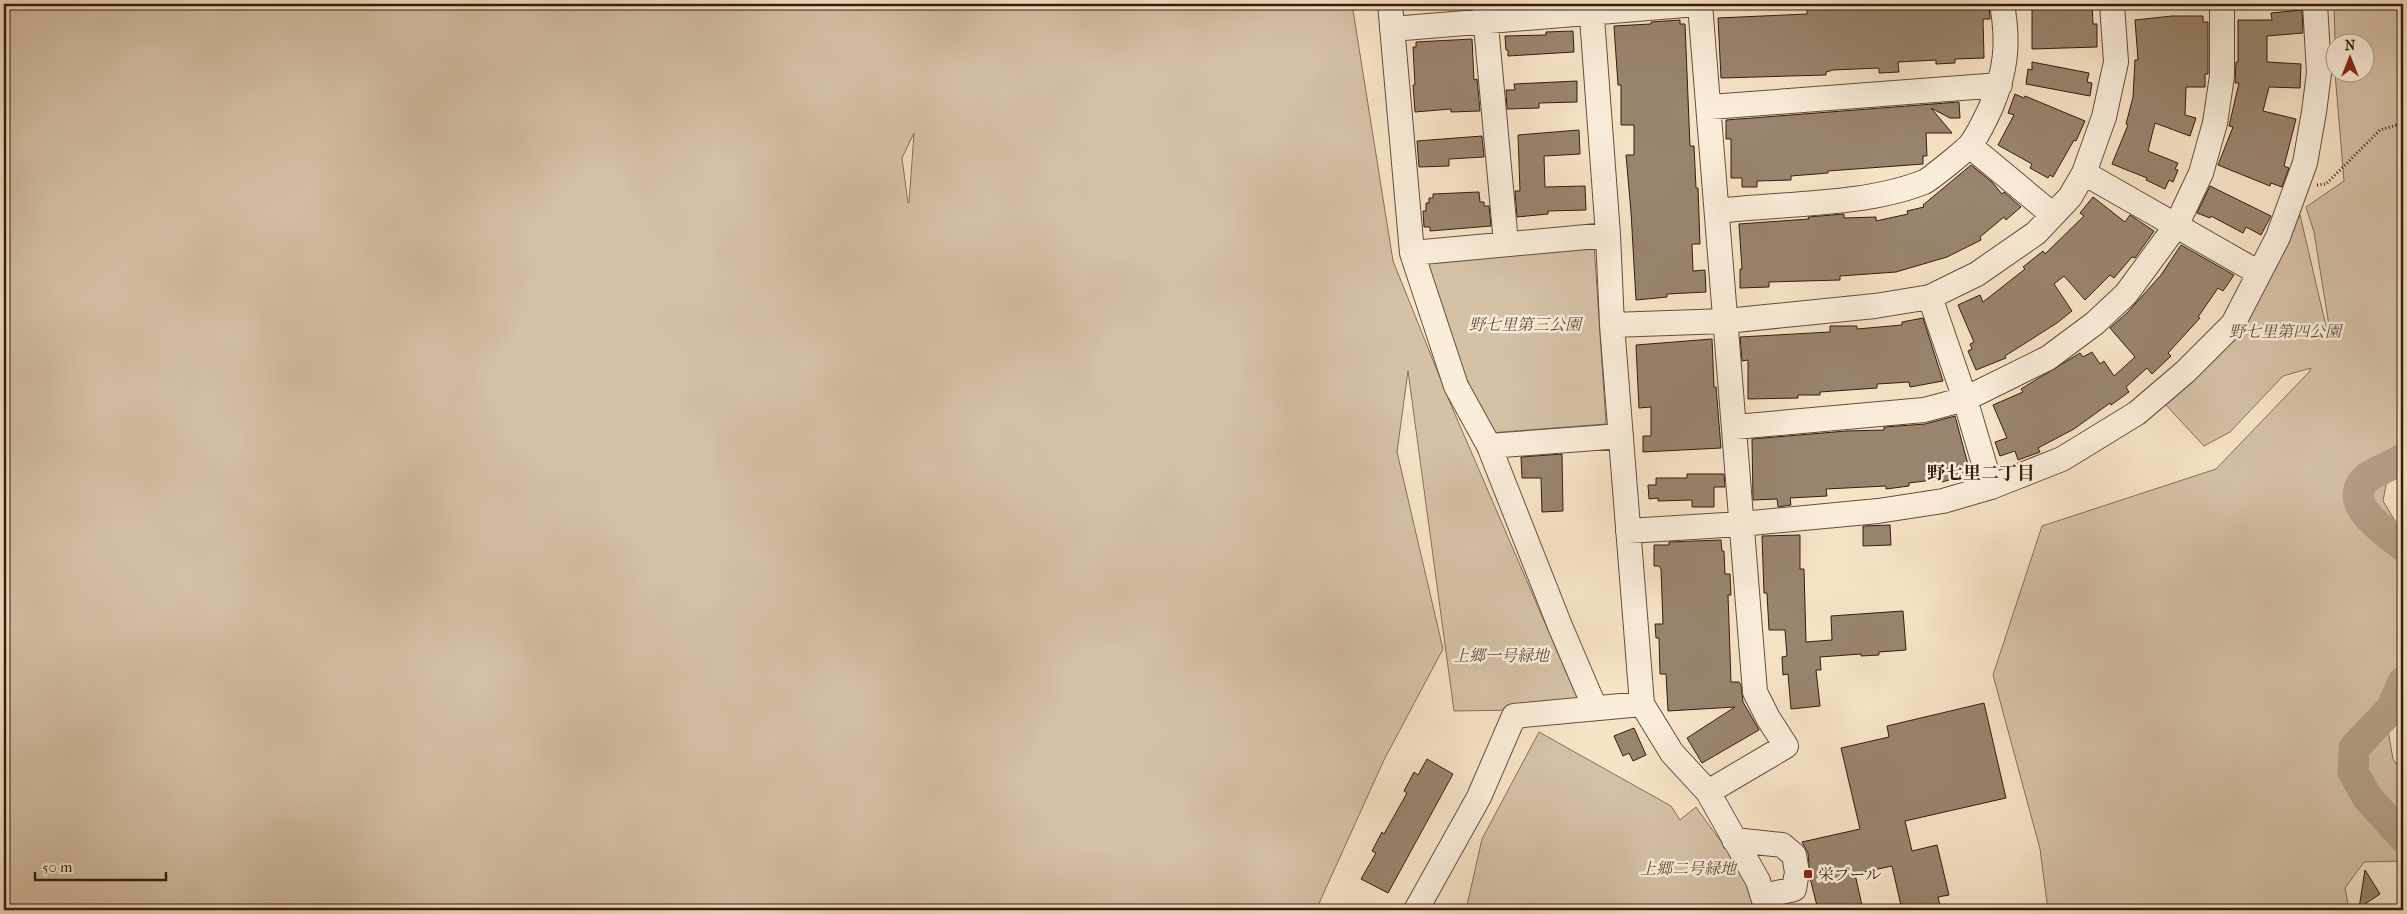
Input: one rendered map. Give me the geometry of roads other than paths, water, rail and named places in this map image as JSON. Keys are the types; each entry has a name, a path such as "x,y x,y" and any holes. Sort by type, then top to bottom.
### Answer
{"street":[{"path":"1390,4 1412,253 1456,386 1489,446 1560,626 1595,708"},
{"path":"1392,29 1484,12 1699,4 1710,107 1755,692 1768,718 1786,746 1708,792"},
{"path":"1718,211 1881,194 1926,181 1970,146 1985,120 2000,85 2007,34 2002,4"},
{"path":"1612,325 1726,321 1875,306 1930,297 1978,274 2036,233 2070,197 2084,173 2104,118 2116,62 2112,4"},
{"path":"1735,427 1924,410 1965,399 2048,358 2095,323 2126,294 2176,226 2201,173 2215,123 2222,76 2222,4"},
{"path":"1628,531 1741,524 1878,511 1943,501 1991,487 2062,459 2137,413 2185,372 2233,324 2278,237 2305,163 2319,73 2315,4"},
{"path":"1591,8 1608,235 1612,325 1642,704 1672,753 1708,792 1734,840 1758,882 1766,903 1794,889 1797,872 1794,855 1782,845 1734,840"},
{"path":"1484,12 1506,243"},
{"path":"1710,107 2000,85"},
{"path":"1970,146 2053,215"},
{"path":"2084,173 2259,272"},
{"path":"1412,253 1608,235"},
{"path":"1930,297 1965,399 1991,487"},
{"path":"1489,446 1621,436"},
{"path":"1416,910 1479,797 1514,716 1642,704"}],"waterway":[{"path":"2403,459 2368,477 2360,487 2358,497 2361,507 2368,516 2403,546"},
{"path":"2403,682 2391,709 2354,748 2353,772 2367,797 2403,837"}],"place":[{"name":"栄プール","path":"1808,874"}],"district":[{"name":"野七里二丁目","path":"1981,473"}],"park label":[{"name":"野七里第三公園","path":"1525,324"},
{"name":"野七里第四公園","path":"2285,331"},
{"name":"上郷一号緑地","path":"1501,655"},
{"name":"上郷二号緑地","path":"1688,868"}]}
